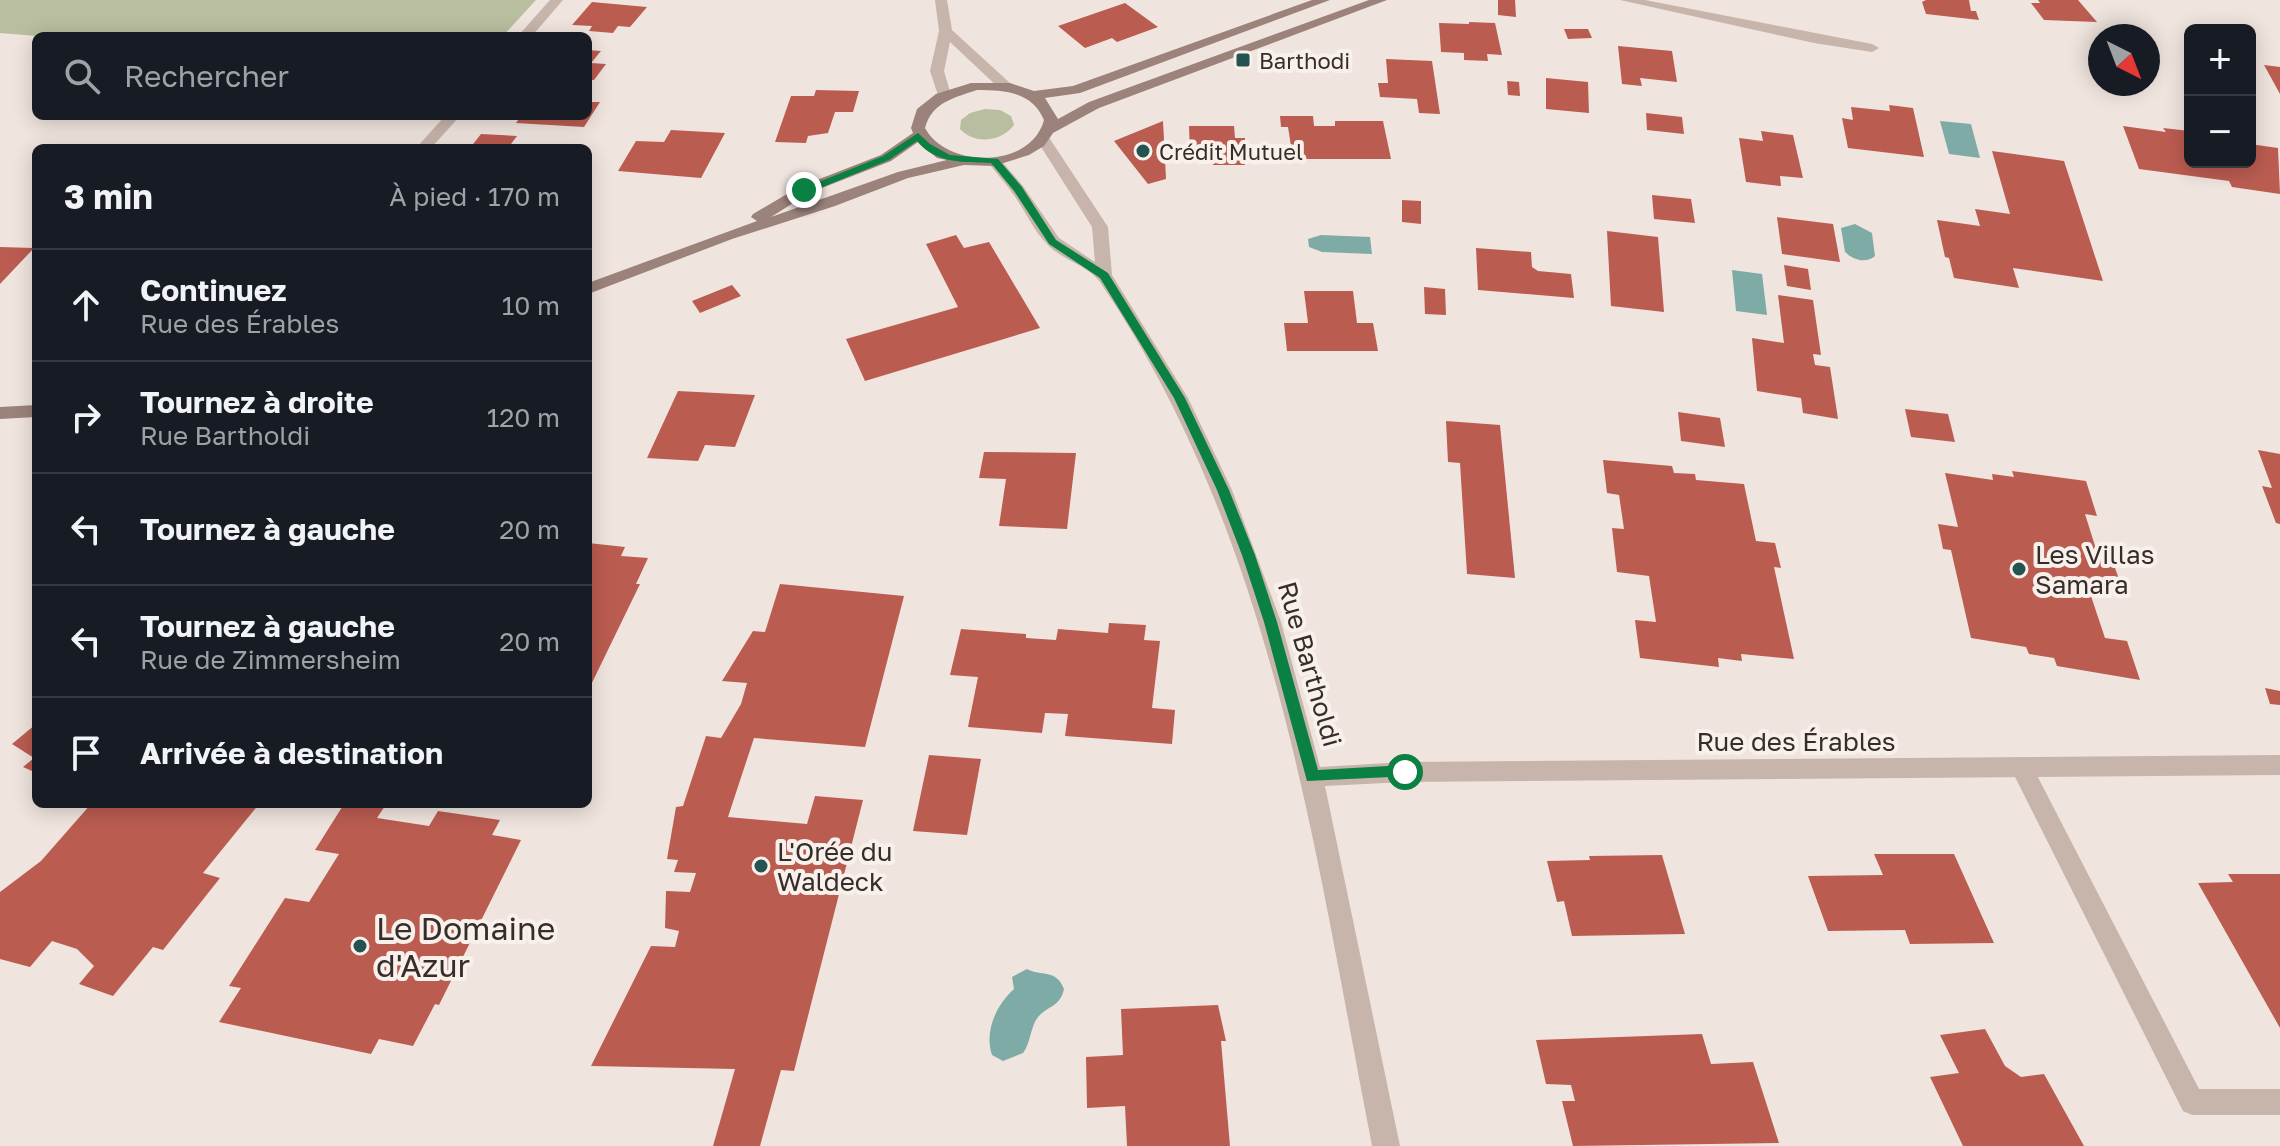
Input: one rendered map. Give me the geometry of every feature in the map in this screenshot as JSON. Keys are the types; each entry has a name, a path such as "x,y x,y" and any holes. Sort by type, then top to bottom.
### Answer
{"main road":[{"path":"963,161 936,152 918,136 917,124 921,114 944,95 976,86 1006,87 1032,95 1075,90 1324,0"},
{"path":"592,287 726,236 830,203 903,175 963,161 994,161 1016,156 1094,105 1381,0"},
{"path":"1032,95 1048,110 1046,135"},
{"path":"726,236 804,190 886,158 918,136"},
{"path":"0,413 32,411"}],"street":[{"path":"529,32 557,0"},
{"path":"941,0 946,31 937,71 944,95"},
{"path":"1626,0 1771,31 1872,48"},
{"path":"946,31 1006,87"},
{"path":"427,144 449,120"},
{"name":"Rue Bartholdi","path":"1046,135 1100,227 1104,275"},
{"name":"Rue Bartholdi","path":"994,161 1018,189 1053,242 1104,275 1179,398 1223,490 1271,622 1312,777 1386,1146"},
{"name":"Rue des Érables","path":"1312,777 1405,772 2280,765"},
{"path":"2021,767 2192,1102 2280,1102"}],"green space":[{"path":"0,0 536,0 507,32 32,32 32,36 0,33"},
{"path":"985,109 1000,110 1011,116 1014,125 1002,135 988,139 973,138 960,129 961,120 970,113"}],"water":[{"path":"1940,121 1971,124 1980,158 1949,154"},
{"path":"1855,224 1872,233 1875,256 1868,260 1860,260 1845,252 1841,228"},
{"path":"1321,235 1370,237 1372,254 1322,252 1309,247 1308,239"},
{"path":"1732,270 1762,274 1767,315 1736,311"},
{"path":"1027,969 1057,978 1064,989 1057,1003 1035,1021 1023,1053 1003,1061 992,1055 990,1037 993,1019 1014,989 1012,977"}],"building":[{"path":"1498,0 1515,0 1516,17 1498,15"},
{"path":"1969,0 1971,11 1976,11 1979,20 1926,14 1922,2"},
{"path":"2038,0 2078,0 2097,22 2044,20 2031,3 2040,3"},
{"path":"592,2 647,7 630,27 618,26 613,33 589,31 592,26 572,25"},
{"path":"1125,3 1158,27 1117,42 1112,38 1085,48 1058,26"},
{"path":"1439,23 1495,23 1502,55 1487,54 1488,61 1464,60 1464,53 1441,52"},
{"path":"1564,29 1588,29 1592,38 1568,39"},
{"path":"1618,46 1672,51 1677,82 1640,78 1642,86 1622,84"},
{"path":"592,50 601,51 592,62"},
{"path":"1386,59 1432,61 1440,114 1419,113 1417,99 1380,97 1378,83 1388,83"},
{"path":"592,63 606,64 594,80"},
{"path":"2264,65 2280,67 2280,94"},
{"path":"1546,78 1588,82 1589,113 1546,109"},
{"path":"1507,81 1519,82 1520,96 1508,95"},
{"path":"816,90 859,91 853,112 835,112 828,133 808,136 806,143 775,142 791,96 814,96"},
{"path":"592,102 600,102 592,114"},
{"path":"1889,105 1913,108 1924,157 1848,148 1842,118 1853,120 1851,107 1890,111"},
{"path":"1646,113 1682,117 1684,134 1647,130"},
{"path":"1280,116 1313,116 1314,126 1335,126 1335,121 1383,121 1391,159 1293,159 1288,127 1281,127"},
{"path":"518,120 588,120 584,127 516,123"},
{"name":"Crédit Mutuel","path":"1163,121 1166,179 1148,184 1114,141"},
{"path":"1189,126 1234,126 1235,138 1245,138 1245,165 1213,165 1212,153 1190,153"},
{"path":"2123,126 2166,132 2163,128 2184,130 2184,168 2256,168 2256,145 2278,148 2280,194 2232,187 2229,181 2139,169"},
{"path":"671,130 725,133 701,178 618,171 636,141 664,142"},
{"path":"1761,131 1793,135 1803,178 1780,176 1781,186 1746,182 1739,138 1763,141"},
{"path":"481,134 517,136 511,144 473,144"},
{"path":"1992,151 2064,161 2103,281 2013,268 2019,288 1954,278 1949,258 1945,257 1937,220 1980,226 1975,209 2010,214"},
{"path":"1652,195 1691,199 1695,223 1654,219"},
{"path":"1402,200 1421,201 1421,224 1402,222"},
{"path":"1777,217 1833,224 1840,262 1782,254"},
{"path":"1607,231 1658,237 1664,312 1611,306"},
{"path":"956,235 964,248 989,242 1040,328 865,381 846,339 958,307 926,244"},
{"path":"0,247 32,248 32,250 0,284"},
{"path":"1476,248 1531,252 1532,267 1538,271 1571,274 1574,298 1478,290"},
{"path":"1784,265 1808,269 1811,290 1787,286"},
{"path":"732,285 741,296 700,313 692,301"},
{"path":"1424,287 1445,289 1446,315 1425,314"},
{"path":"1304,291 1353,291 1357,323 1373,323 1378,351 1287,351 1284,323 1308,323"},
{"path":"1778,295 1813,300 1821,355 1813,354 1815,365 1830,367 1838,419 1803,413 1801,398 1757,391 1752,338 1784,343"},
{"path":"678,391 755,395 735,447 705,445 698,461 647,458"},
{"path":"1905,409 1948,414 1955,442 1911,437"},
{"path":"1678,412 1720,418 1725,447 1681,441"},
{"path":"1446,421 1500,425 1515,578 1467,574 1460,463 1448,462"},
{"path":"2258,450 2280,454 2280,524 2276,523 2262,486 2272,488"},
{"path":"984,452 1076,453 1067,529 999,526 1006,479 979,478"},
{"path":"1603,460 1672,466 1674,473 1695,474 1696,480 1744,484 1756,541 1775,543 1781,568 1774,567 1794,659 1741,654 1742,661 1718,658 1719,667 1640,658 1635,620 1656,622 1649,576 1617,572 1612,528 1624,529 1619,495 1607,493"},
{"name":"Les Villas Samara","path":"2012,471 2086,481 2097,516 2085,514 2096,549 2109,551 2125,596 2089,590 2105,638 2127,641 2140,680 2057,666 2054,658 2029,654 2026,647 1971,638 1951,550 1943,549 1938,524 1958,527 1945,473 1993,480 1992,474 2014,477"},
{"path":"592,543 625,547 621,556 648,558 636,584 640,584 592,683"},
{"name":"L'Orée du Waldeck","path":"780,584 904,596 865,747 754,738 728,817 807,824 815,796 863,800 794,1071 781,1070 760,1146 713,1146 735,1069 591,1066 651,946 675,947 679,931 665,928 666,891 690,892 696,873 674,872 678,860 667,859 676,807 683,806 706,736 721,738 741,704 747,683 722,681 753,631 765,632"},
{"path":"1109,623 1146,625 1144,640 1160,641 1152,708 1175,710 1172,744 1065,736 1068,714 1045,713 1042,733 968,727 978,677 950,675 961,629 1026,634 1026,638 1056,640 1058,629 1108,633"},
{"path":"2265,688 2280,691 2280,705 2270,704"},
{"path":"32,727 32,757 12,744"},
{"path":"929,755 981,759 967,835 913,831"},
{"path":"32,760 32,771 23,767"},
{"path":"87,808 256,808 203,873 220,878 163,950 153,947 113,996 79,984 94,966 77,949 52,941 30,967 0,959 0,892 41,861"},
{"name":"Le Domaine d'Azur","path":"341,808 384,808 377,818 429,826 438,811 500,820 492,835 521,840 439,1005 435,1004 413,1046 379,1039 371,1054 219,1022 241,988 229,986 285,898 309,902 339,854 315,850"},
{"path":"1874,854 1954,854 1994,943 1910,944 1905,930 1828,931 1808,876 1883,875"},
{"path":"1662,855 1685,934 1572,936 1564,901 1557,902 1547,861 1590,860 1589,856"},
{"path":"2228,874 2280,874 2280,1028 2198,883 2233,882"},
{"path":"1218,1005 1226,1041 1221,1041 1230,1146 1127,1146 1125,1106 1087,1108 1086,1057 1123,1055 1121,1009"},
{"path":"1985,1029 2005,1066 2021,1077 2044,1074 2084,1146 1963,1146 1930,1077 1959,1073 1940,1035"},
{"path":"1702,1034 1711,1064 1753,1062 1779,1143 1573,1146 1562,1101 1575,1101 1571,1085 1546,1084 1536,1040"}],"place":[{"name":"Barthodi","path":"1243,60"},
{"name":"Crédit Mutuel","path":"1143,151"},
{"name":"Les Villas Samara","path":"2019,569"},
{"name":"L'Orée du Waldeck","path":"761,866"},
{"name":"Le Domaine d'Azur","path":"360,946"}],"route":[{"path":"804,190 886,158 918,136 926,146 948,158 994,161 1018,189 1053,242 1104,275 1179,398 1223,490 1248,555 1271,622 1312,777 1405,772"}]}
